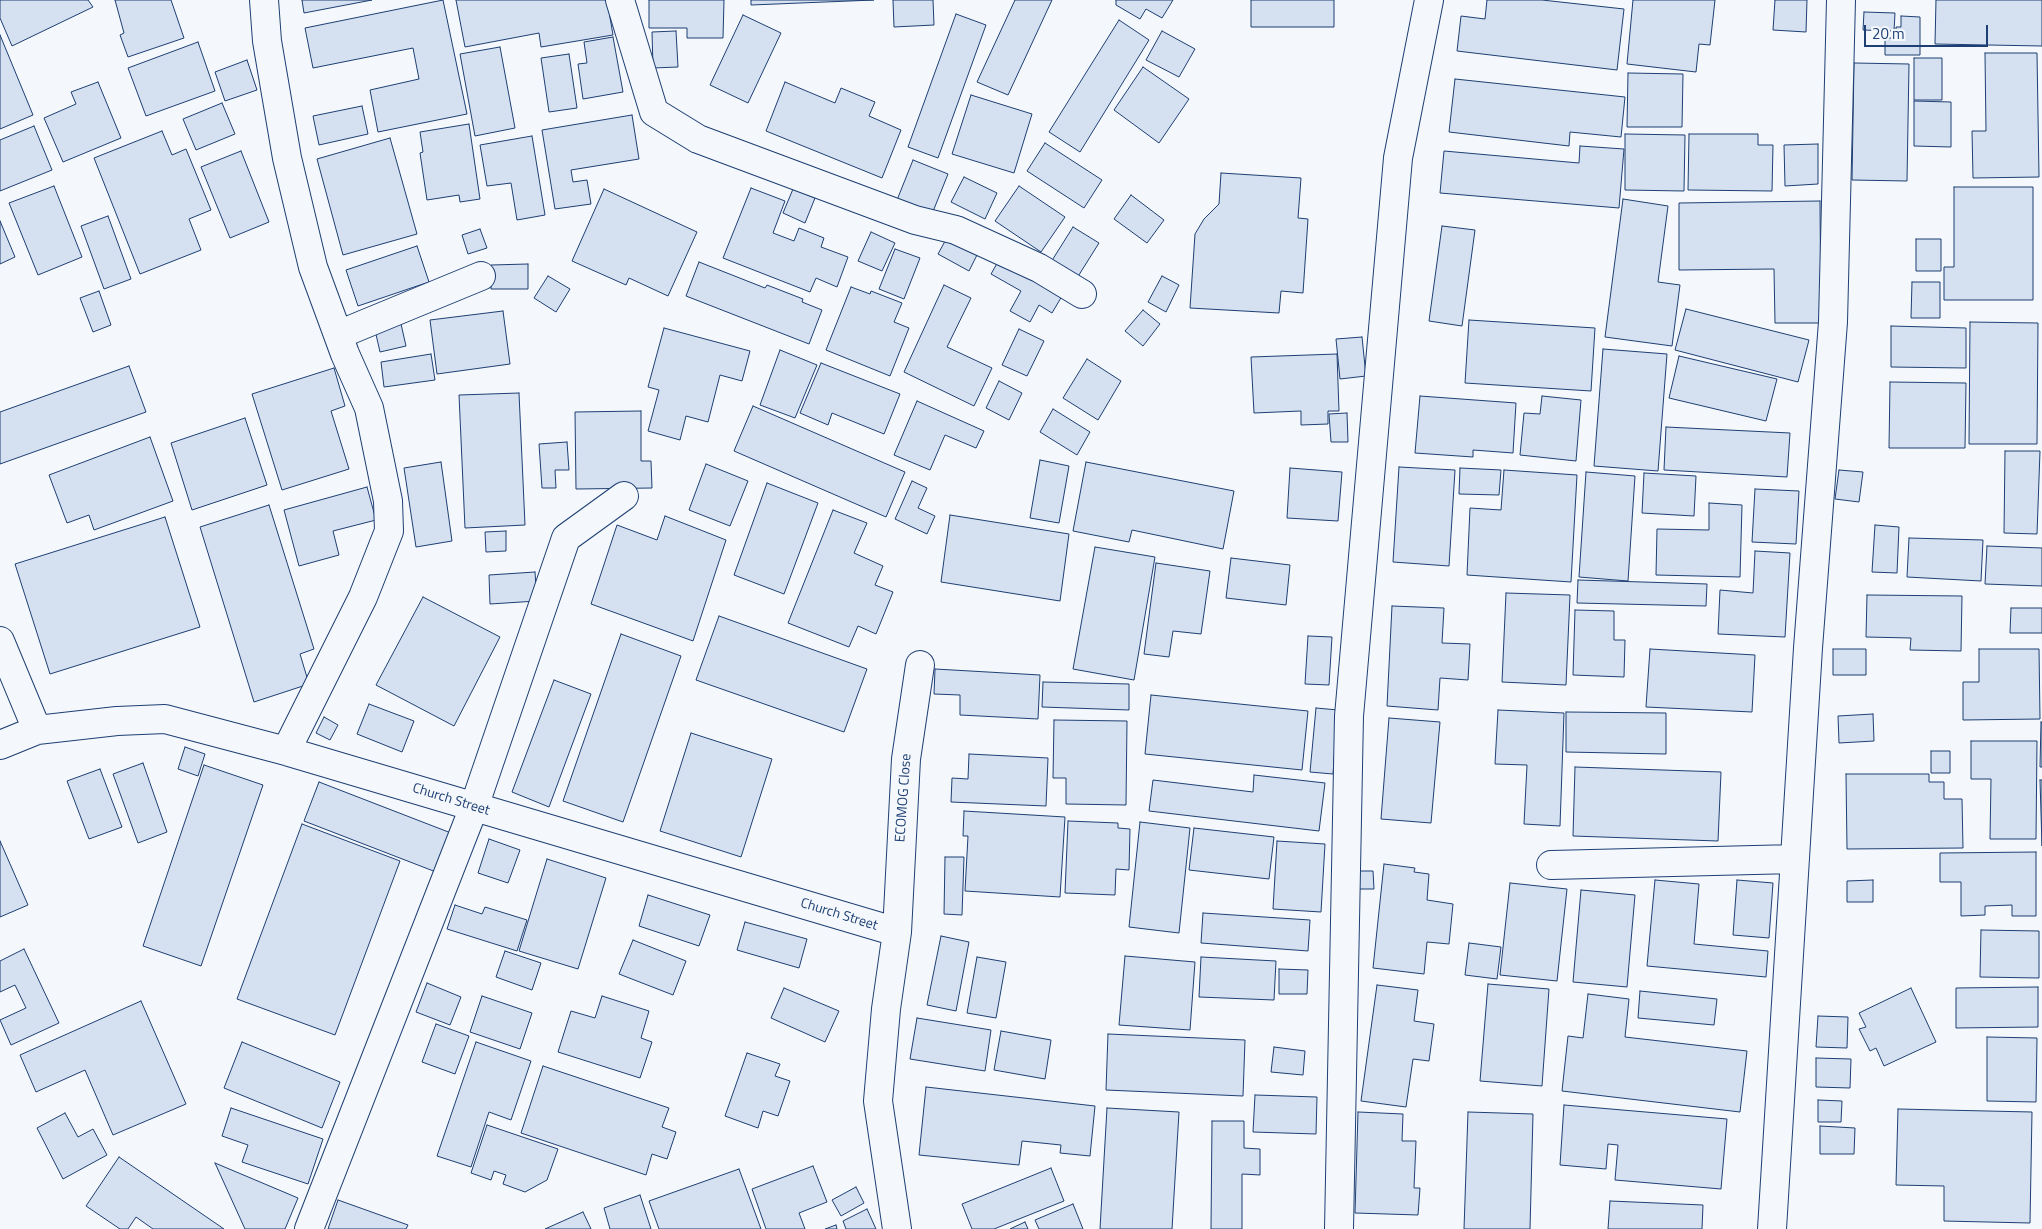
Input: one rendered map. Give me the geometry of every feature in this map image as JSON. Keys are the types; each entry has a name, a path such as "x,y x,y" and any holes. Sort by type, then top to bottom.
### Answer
{"street":[{"path":"264,0 267,41 287,158 313,267 345,354 369,408 388,501 389,532 363,597 286,751"},
{"path":"620,0 654,112 698,139 915,220 956,230 1039,268 1082,294"},
{"path":"1339,1229 1349,716 1398,158 1429,0"},
{"path":"1772,1229 1808,648 1833,322 1841,0"},
{"path":"338,335 481,276"},
{"path":"309,1229 474,806 566,538 624,496"},
{"path":"0,640 37,730"},
{"name":"ECOMOG Close","path":"897,1229 878,1102 886,1009 897,932 906,759 920,664"},
{"name":"Church Street","path":"0,745 37,730 118,721 165,719 286,751 897,932"},
{"path":"1551,865 1795,859"}],"building":[{"path":"0,0 88,0 93,7 12,46 0,18"},
{"path":"115,0 171,0 184,38 128,57 120,35 124,33"},
{"path":"302,0 372,0 304,13"},
{"path":"443,0 467,114 378,132 370,90 419,79 413,48 313,68 305,28"},
{"path":"456,0 607,0 613,35 541,47 539,33 465,47"},
{"path":"649,0 724,0 723,38 687,38 687,28 649,28"},
{"path":"751,0 874,0 751,5"},
{"path":"893,0 933,0 934,25 894,27"},
{"path":"1015,0 1052,0 1008,95 977,82"},
{"path":"1116,0 1173,0 1162,18 1146,9 1140,19 1116,5"},
{"path":"1251,0 1334,0 1334,27 1251,27"},
{"path":"1487,0 1542,0 1624,9 1617,70 1457,51 1461,16 1485,19"},
{"path":"1633,0 1715,0 1710,45 1699,44 1696,72 1627,64"},
{"path":"1775,0 1807,0 1806,32 1773,30"},
{"path":"1936,0 2042,0 2042,46 1935,44"},
{"path":"1864,12 1895,13 1894,31 1863,30"},
{"path":"956,14 986,25 938,158 908,147"},
{"path":"743,15 781,33 748,103 710,85"},
{"path":"1901,16 1920,17 1920,55 1885,55 1885,38 1896,38 1896,27 1901,27"},
{"path":"1119,20 1149,40 1080,152 1049,132"},
{"path":"676,31 678,67 653,68 652,32"},
{"path":"1162,31 1195,49 1179,77 1146,60"},
{"path":"0,35 33,115 0,129"},
{"path":"613,37 623,92 583,99 578,64 587,63 584,42"},
{"path":"198,42 215,91 146,116 128,68"},
{"path":"500,47 515,128 475,136 460,54"},
{"path":"1985,53 2037,53 2039,177 1973,178 1972,131 1986,131"},
{"path":"569,54 577,108 549,112 541,58"},
{"path":"1914,58 1942,58 1942,100 1914,100"},
{"path":"247,60 257,90 225,101 215,72"},
{"path":"1854,63 1909,64 1907,181 1852,180"},
{"path":"1143,67 1189,99 1159,143 1114,110"},
{"path":"1628,73 1683,74 1682,127 1627,127"},
{"path":"1455,79 1625,97 1621,137 1570,132 1569,146 1449,132"},
{"path":"98,82 121,138 63,162 44,118 76,104 71,92"},
{"path":"785,82 835,103 841,88 875,102 869,116 901,130 882,178 766,131"},
{"path":"971,95 1032,114 1014,173 952,154"},
{"path":"1914,101 1951,102 1951,147 1914,146"},
{"path":"222,103 235,134 196,150 183,119"},
{"path":"362,106 368,134 319,145 313,116"},
{"path":"632,115 639,159 571,170 573,182 587,180 591,204 555,209 542,130"},
{"path":"469,124 480,199 460,202 459,195 427,200 420,153 423,152 420,132"},
{"path":"34,126 52,170 0,191 0,140"},
{"path":"162,131 172,155 186,149 211,210 189,219 201,250 140,274 94,158"},
{"path":"1625,134 1685,135 1684,191 1625,190"},
{"path":"1689,134 1758,134 1758,145 1773,145 1772,191 1688,190"},
{"path":"532,136 545,215 517,220 511,183 487,186 480,145"},
{"path":"390,138 417,234 343,255 317,159"},
{"path":"1045,143 1102,180 1084,208 1027,171"},
{"path":"1818,144 1818,184 1785,186 1784,145"},
{"path":"1580,146 1624,149 1619,208 1440,193 1444,151 1579,163"},
{"path":"241,151 269,222 230,238 201,167"},
{"path":"913,160 948,174 930,219 895,205"},
{"path":"1221,173 1301,178 1298,218 1308,219 1303,293 1281,291 1279,313 1190,308 1195,234 1204,219 1219,204"},
{"path":"964,177 997,193 985,219 951,202"},
{"path":"54,186 82,257 38,275 9,203"},
{"path":"1019,186 1065,217 1041,252 995,221"},
{"path":"1954,187 2033,187 2033,300 1944,300 1944,267 1954,267"},
{"path":"751,188 785,201 773,233 794,241 799,228 824,238 821,247 848,257 837,287 816,278 810,292 723,258"},
{"path":"604,189 697,232 668,296 629,278 626,285 572,261"},
{"path":"793,189 815,198 805,223 783,213"},
{"path":"1131,195 1164,220 1147,243 1114,219"},
{"path":"1623,199 1668,206 1658,282 1680,285 1672,346 1605,337"},
{"path":"1820,201 1821,323 1775,323 1774,269 1679,270 1679,203"},
{"path":"108,216 131,279 104,289 81,226"},
{"path":"0,221 15,257 0,264"},
{"path":"1442,226 1475,230 1462,326 1429,321"},
{"path":"1073,227 1099,243 1077,278 1051,262"},
{"path":"480,229 487,248 468,254 462,235"},
{"path":"871,232 895,243 882,271 858,261"},
{"path":"950,232 980,249 969,271 938,254"},
{"path":"1916,239 1941,239 1941,271 1916,271"},
{"path":"417,246 429,282 358,306 346,270"},
{"path":"895,249 920,258 904,299 879,289"},
{"path":"999,260 1062,296 1052,313 1039,305 1030,322 1010,311 1021,291 991,274"},
{"path":"699,262 765,288 767,285 803,299 802,302 822,310 809,344 686,296"},
{"path":"528,264 528,289 491,289 491,265"},
{"path":"548,276 570,289 556,312 534,298"},
{"path":"1162,276 1179,285 1166,312 1148,302"},
{"path":"1912,282 1940,282 1940,318 1911,318"},
{"path":"944,285 971,298 947,347 992,368 974,406 904,372"},
{"path":"851,287 870,294 871,291 902,303 894,322 909,328 890,376 826,350"},
{"path":"99,291 111,325 93,332 80,298"},
{"path":"1686,309 1809,340 1798,382 1675,350"},
{"path":"1143,310 1160,324 1143,346 1125,331"},
{"path":"503,311 510,364 437,374 430,320"},
{"path":"1469,320 1595,328 1591,391 1465,383"},
{"path":"1970,322 2038,323 2037,444 1969,444"},
{"path":"401,324 406,346 380,352 375,330"},
{"path":"1891,326 1966,328 1966,368 1891,367"},
{"path":"664,328 750,351 742,381 720,375 708,422 686,416 680,440 648,431 659,390 648,387"},
{"path":"1019,329 1044,341 1027,376 1002,365"},
{"path":"1362,337 1366,376 1340,379 1336,339"},
{"path":"1603,349 1667,354 1658,471 1594,466"},
{"path":"780,350 817,365 795,418 760,405"},
{"path":"431,354 435,380 384,387 381,362"},
{"path":"1337,354 1339,411 1328,411 1328,424 1301,425 1301,411 1254,413 1251,357"},
{"path":"1679,356 1777,379 1766,421 1669,398"},
{"path":"1087,359 1121,381 1098,420 1063,398"},
{"path":"821,363 900,394 884,434 832,413 828,425 800,413"},
{"path":"129,366 146,412 0,464 0,412"},
{"path":"334,368 345,406 331,411 349,469 282,490 252,394"},
{"path":"999,381 1022,393 1009,420 986,408"},
{"path":"1890,382 1966,383 1965,448 1889,448"},
{"path":"519,393 525,525 465,528 459,395"},
{"path":"1420,396 1516,403 1513,453 1473,450 1473,457 1415,453"},
{"path":"1542,396 1581,400 1576,461 1520,455 1524,413 1540,414"},
{"path":"917,401 984,431 976,448 945,435 930,470 894,455"},
{"path":"753,406 905,472 886,517 734,451"},
{"path":"1053,409 1090,432 1077,455 1040,432"},
{"path":"641,411 641,461 651,461 652,488 576,489 575,412"},
{"path":"1347,413 1348,442 1331,442 1329,414"},
{"path":"245,418 267,485 192,510 171,443"},
{"path":"1666,427 1790,433 1787,477 1664,470"},
{"path":"150,437 173,501 94,530 89,515 67,523 49,475"},
{"path":"567,442 569,470 555,470 556,488 542,488 539,444"},
{"path":"2005,451 2040,451 2037,534 2004,533"},
{"path":"1040,460 1069,466 1059,523 1030,518"},
{"path":"441,462 452,541 416,547 404,468"},
{"path":"1086,462 1234,491 1223,549 1132,530 1129,542 1073,531"},
{"path":"706,464 748,481 730,526 689,510"},
{"path":"1399,467 1455,470 1449,566 1393,562"},
{"path":"1290,468 1342,472 1338,521 1287,518"},
{"path":"1460,468 1501,470 1499,495 1459,494"},
{"path":"1504,470 1577,475 1571,582 1467,575 1470,508 1501,510"},
{"path":"1839,470 1863,472 1859,502 1835,499"},
{"path":"1586,472 1635,476 1628,581 1579,577"},
{"path":"1644,473 1696,476 1694,516 1642,513"},
{"path":"912,481 927,488 918,508 935,516 927,534 895,519"},
{"path":"767,483 818,503 784,594 734,575"},
{"path":"367,487 376,520 333,531 339,555 299,566 284,510"},
{"path":"1755,489 1799,491 1796,544 1752,542"},
{"path":"1709,503 1742,505 1740,577 1656,575 1657,529 1709,530"},
{"path":"269,505 314,649 300,654 309,684 254,702 200,527"},
{"path":"833,510 867,523 854,553 883,566 875,585 893,592 876,634 858,626 849,647 788,623"},
{"path":"950,515 1069,534 1060,601 941,582"},
{"path":"665,516 726,540 693,641 591,604 617,525 657,540"},
{"path":"165,517 200,627 50,674 15,564"},
{"path":"1875,525 1899,527 1897,573 1872,572"},
{"path":"506,531 506,551 486,552 485,532"},
{"path":"1909,538 1983,540 1981,581 1907,577"},
{"path":"1987,546 2042,548 2042,586 1985,584"},
{"path":"1095,547 1155,557 1134,680 1073,669"},
{"path":"1755,551 1790,553 1785,637 1718,634 1720,590 1753,593"},
{"path":"1231,558 1290,565 1286,605 1226,598"},
{"path":"1156,563 1210,571 1201,634 1173,631 1169,657 1144,654"},
{"path":"535,572 537,601 490,604 489,575"},
{"path":"1578,580 1707,584 1706,606 1577,603"},
{"path":"1506,593 1570,595 1566,685 1502,682"},
{"path":"1867,595 1962,596 1961,651 1910,650 1911,638 1866,637"},
{"path":"423,597 500,637 454,726 376,685"},
{"path":"1392,606 1444,608 1442,643 1470,644 1468,680 1440,678 1438,710 1387,706"},
{"path":"2011,608 2042,608 2042,633 2010,633"},
{"path":"1575,610 1614,611 1614,640 1625,640 1624,677 1573,675"},
{"path":"719,616 867,669 844,732 696,680"},
{"path":"621,634 681,656 623,822 563,801"},
{"path":"1308,636 1332,637 1329,685 1305,684"},
{"path":"1650,649 1755,655 1752,712 1646,707"},
{"path":"1833,649 1866,649 1866,675 1833,675"},
{"path":"1979,649 2039,649 2040,719 1963,720 1963,682 1979,682"},
{"path":"935,669 1040,675 1038,719 960,715 960,695 934,694"},
{"path":"554,680 591,694 549,807 512,792"},
{"path":"1043,682 1129,684 1129,710 1042,707"},
{"path":"1151,695 1308,711 1302,770 1145,754"},
{"path":"369,704 414,721 402,752 357,734"},
{"path":"1316,708 1338,710 1333,774 1310,772"},
{"path":"1498,710 1564,713 1560,826 1524,824 1527,765 1495,764"},
{"path":"1566,712 1666,713 1666,754 1566,752"},
{"path":"1873,714 1874,741 1839,743 1838,716"},
{"path":"324,717 338,725 330,740 316,733"},
{"path":"1389,718 1440,722 1431,823 1381,819"},
{"path":"1054,720 1127,721 1126,805 1066,804 1066,778 1053,778"},
{"path":"2041,722 2042,767 2040,767"},
{"path":"691,733 772,759 741,857 660,831"},
{"path":"1971,741 2037,741 2036,839 1990,839 1991,779 1971,779"},
{"path":"185,747 205,754 198,776 178,769"},
{"path":"1931,751 1950,751 1950,773 1931,773"},
{"path":"969,754 1048,758 1046,806 951,802 952,778 968,779"},
{"path":"143,763 167,832 138,843 113,774"},
{"path":"204,765 263,785 201,966 143,946"},
{"path":"1575,767 1721,772 1718,841 1573,836"},
{"path":"100,769 122,827 89,839 67,781"},
{"path":"1846,774 1929,774 1929,782 1944,782 1944,799 1962,799 1963,848 1847,849"},
{"path":"1254,775 1325,783 1319,831 1149,811 1153,780 1253,792"},
{"path":"2040,780 2042,780 2042,846"},
{"path":"319,782 451,833 436,872 304,821"},
{"path":"964,811 1065,817 1060,897 965,891 968,836 963,836"},
{"path":"1068,821 1118,823 1118,828 1130,829 1129,870 1116,869 1115,895 1065,893"},
{"path":"1140,822 1190,828 1179,933 1129,927"},
{"path":"302,824 400,861 335,1035 237,999"},
{"path":"1194,828 1274,837 1269,879 1189,870"},
{"path":"489,839 520,850 508,883 478,873"},
{"path":"0,841 28,905 0,917"},
{"path":"1277,841 1325,844 1321,912 1273,909"},
{"path":"2036,852 2036,916 2012,916 2012,905 1985,906 1985,915 1961,916 1961,882 1940,882 1940,853"},
{"path":"945,857 964,857 962,915 944,914"},
{"path":"547,859 606,878 578,969 519,951"},
{"path":"1384,864 1415,868 1414,872 1429,874 1427,900 1453,904 1449,944 1427,942 1424,974 1373,968"},
{"path":"1355,871 1373,871 1374,889 1355,889"},
{"path":"1655,880 1699,884 1694,944 1768,951 1766,977 1647,966"},
{"path":"1737,880 1773,883 1769,938 1733,935"},
{"path":"1873,880 1873,902 1847,902 1847,881"},
{"path":"1510,883 1567,889 1557,981 1500,975"},
{"path":"1581,890 1635,895 1627,987 1573,982"},
{"path":"648,895 710,915 699,946 639,926"},
{"path":"455,905 482,914 485,907 527,920 517,951 447,929"},
{"path":"1203,913 1310,920 1308,951 1201,943"},
{"path":"745,922 807,939 799,968 737,950"},
{"path":"1981,930 2039,931 2039,978 1980,977"},
{"path":"941,936 969,942 956,1011 927,1005"},
{"path":"633,940 686,961 673,995 619,974"},
{"path":"1469,943 1501,947 1497,979 1465,975"},
{"path":"24,949 59,1023 11,1045 0,1020 26,1008 15,985 0,992 0,961"},
{"path":"505,951 541,963 532,990 496,977"},
{"path":"1125,956 1195,962 1190,1030 1119,1025"},
{"path":"977,957 1006,962 996,1018 967,1013"},
{"path":"1201,957 1276,961 1274,1000 1199,997"},
{"path":"1279,969 1308,970 1307,994 1279,994"},
{"path":"427,983 461,997 450,1025 416,1012"},
{"path":"1488,984 1549,989 1542,1086 1480,1081"},
{"path":"1377,985 1418,990 1414,1021 1434,1024 1429,1061 1413,1059 1406,1107 1361,1101"},
{"path":"2038,987 2038,1027 1956,1028 1956,988"},
{"path":"784,988 839,1011 825,1042 771,1018"},
{"path":"1911,988 1936,1042 1884,1066 1876,1048 1870,1051 1859,1029 1866,1027 1859,1013"},
{"path":"1640,991 1717,999 1714,1025 1638,1018"},
{"path":"1588,994 1629,999 1625,1037 1747,1051 1740,1112 1562,1091 1568,1036 1583,1038"},
{"path":"482,996 532,1013 520,1049 470,1032"},
{"path":"602,996 649,1011 641,1038 652,1042 640,1078 558,1052 571,1011 595,1018"},
{"path":"141,1001 186,1104 113,1135 85,1070 36,1092 20,1055"},
{"path":"1818,1016 1848,1017 1847,1048 1816,1047"},
{"path":"917,1018 991,1030 985,1071 910,1059"},
{"path":"436,1024 469,1036 455,1074 422,1062"},
{"path":"1001,1031 1051,1040 1045,1079 994,1070"},
{"path":"1108,1034 1245,1040 1243,1096 1106,1090"},
{"path":"1987,1037 2037,1038 2036,1102 1987,1101"},
{"path":"242,1042 340,1082 322,1128 224,1088"},
{"path":"476,1042 531,1061 511,1120 489,1112 471,1167 437,1156"},
{"path":"1274,1047 1305,1051 1303,1075 1271,1072"},
{"path":"747,1053 780,1064 775,1076 790,1081 778,1116 763,1111 758,1128 725,1116"},
{"path":"1816,1058 1851,1059 1850,1088 1816,1087"},
{"path":"543,1066 669,1108 662,1127 676,1132 667,1159 652,1154 646,1175 521,1133"},
{"path":"926,1087 1095,1106 1090,1156 1060,1153 1061,1145 1022,1141 1019,1165 919,1155"},
{"path":"1255,1095 1317,1097 1316,1134 1253,1132"},
{"path":"1818,1100 1842,1101 1841,1122 1818,1122"},
{"path":"1564,1105 1727,1119 1721,1189 1615,1180 1618,1145 1608,1144 1606,1169 1560,1165"},
{"path":"231,1108 323,1139 308,1184 242,1162 248,1145 222,1136"},
{"path":"1107,1108 1179,1112 1172,1229 1100,1229"},
{"path":"1898,1109 2032,1112 2030,1223 1944,1221 1944,1186 1896,1185"},
{"path":"1358,1112 1403,1114 1402,1141 1416,1141 1414,1188 1420,1188 1418,1215 1355,1213"},
{"path":"1468,1112 1533,1114 1530,1229 1464,1229"},
{"path":"65,1113 78,1137 93,1129 107,1155 63,1179 37,1128"},
{"path":"1212,1121 1244,1121 1244,1148 1260,1149 1260,1175 1242,1174 1242,1229 1211,1229"},
{"path":"487,1125 558,1149 547,1180 525,1192 503,1184 506,1175 494,1171 491,1180 471,1173"},
{"path":"1820,1126 1855,1128 1854,1154 1820,1154"},
{"path":"119,1157 224,1229 153,1229 136,1217 128,1229 120,1229 86,1206"},
{"path":"215,1163 298,1198 285,1229 245,1229"},
{"path":"813,1166 827,1202 799,1213 805,1229 766,1229 752,1189"},
{"path":"1051,1168 1064,1201 994,1229 972,1229 962,1204"},
{"path":"739,1169 761,1229 659,1229 649,1201"},
{"path":"856,1187 864,1203 841,1216 832,1200"},
{"path":"640,1195 651,1229 610,1229 604,1208"},
{"path":"338,1200 408,1225 406,1229 328,1229"},
{"path":"1610,1201 1703,1205 1702,1229 1608,1229"},
{"path":"1073,1204 1083,1229 1039,1229 1035,1220"},
{"path":"867,1209 876,1229 846,1229 843,1221"},
{"path":"583,1212 591,1229 545,1229"},
{"path":"1025,1222 1028,1229 1010,1229"},
{"path":"836,1225 837,1229 825,1229"}]}
